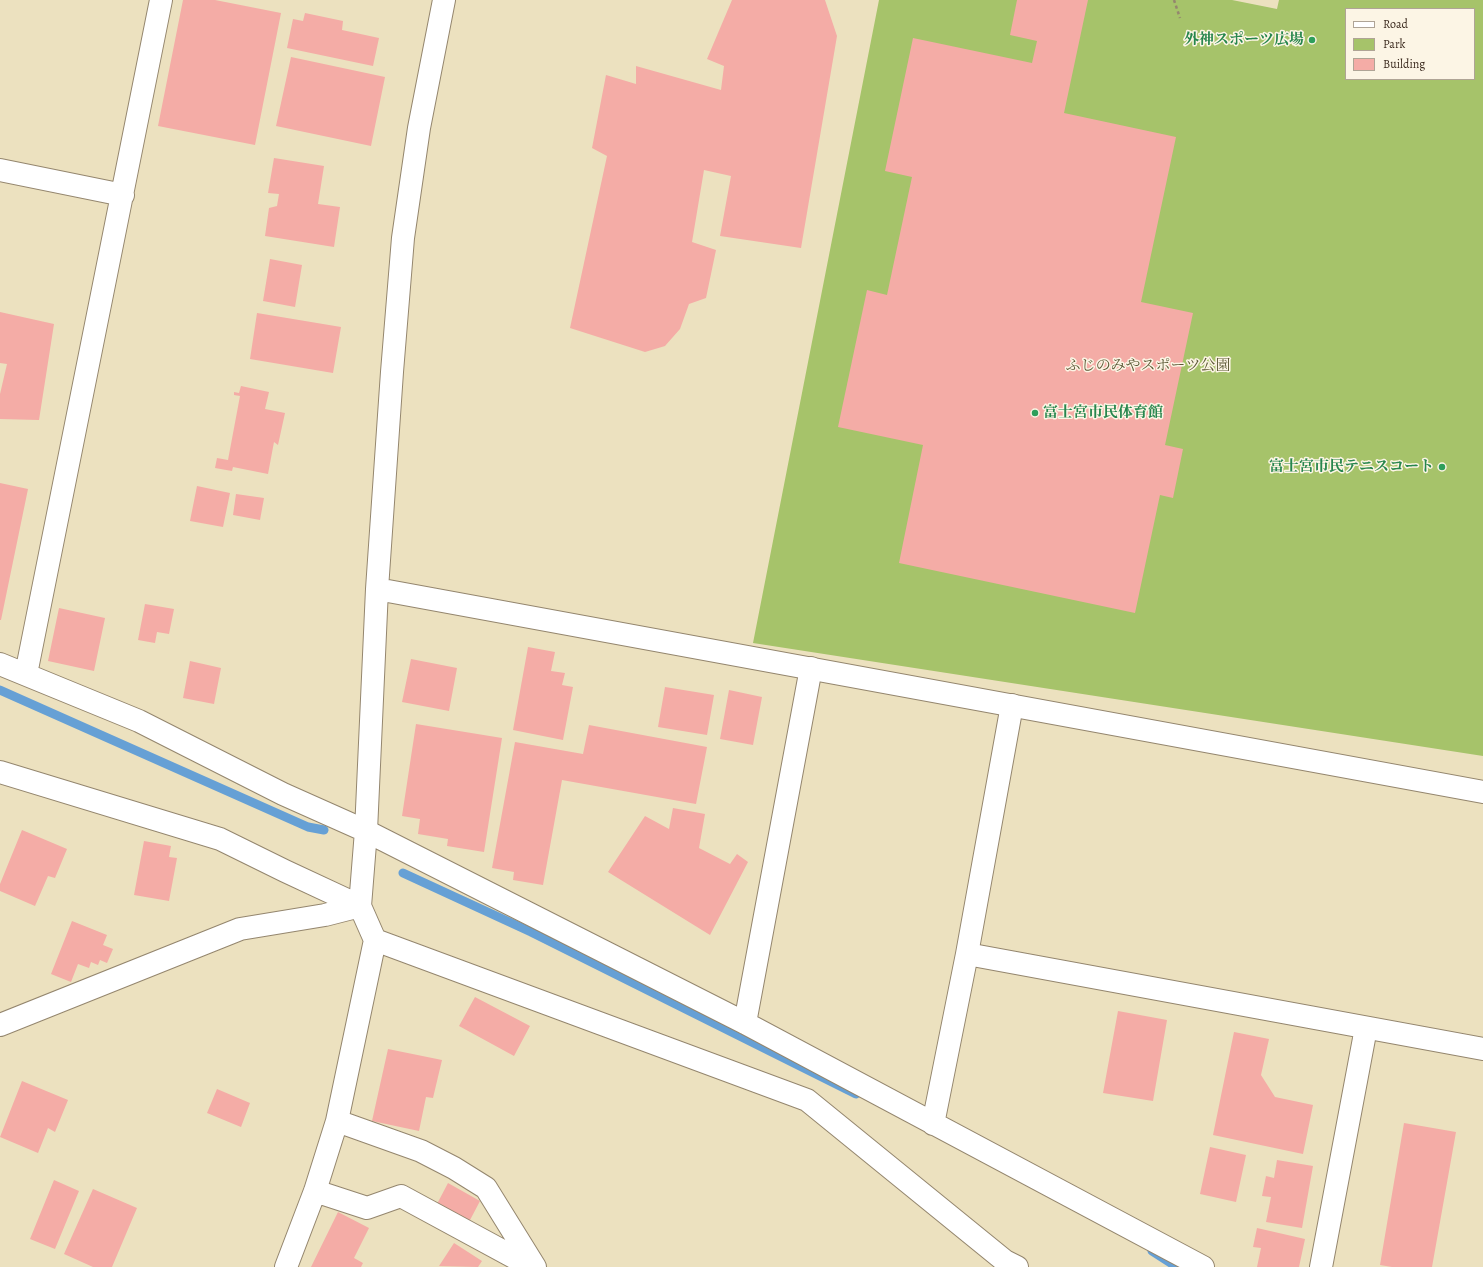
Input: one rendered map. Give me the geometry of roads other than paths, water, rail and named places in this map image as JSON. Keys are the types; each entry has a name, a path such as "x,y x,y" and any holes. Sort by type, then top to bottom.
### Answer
{"street":[{"path":"26,674 161,0"},
{"path":"286,1267 315,1191 337,1121 375,940 360,906 366,831 377,589 391,380 403,238 437,1"},
{"path":"0,170 123,195"},
{"path":"377,589 1483,792"},
{"path":"0,664 139,721 283,794 366,831 745,1023 1203,1267"},
{"path":"745,1023 811,668"},
{"path":"933,1124 967,954 1012,705"},
{"path":"0,772 220,838 285,871 360,906"},
{"path":"0,1025 240,929 325,915 360,906"},
{"path":"375,940 807,1100 1004,1261 1017,1267"},
{"path":"967,954 1483,1049"},
{"path":"1321,1267 1366,1028"},
{"path":"337,1121 421,1151 454,1168 486,1188 535,1267"},
{"path":"315,1191 367,1208 401,1196 532,1267"}],"waterway":[{"path":"0,690 308,827 324,830"},
{"path":"403,873 531,932 856,1094"},
{"path":"1152,1251 1177,1267"}],"place":[{"name":"外神スポーツ広場","path":"1312,40"},
{"name":"富士宮市民体育館","path":"1035,413"},
{"name":"富士宮市民テニスコート","path":"1442,467"}],"park label":[{"name":"ふじのみやスポーツ公園","path":"1148,366"}]}
